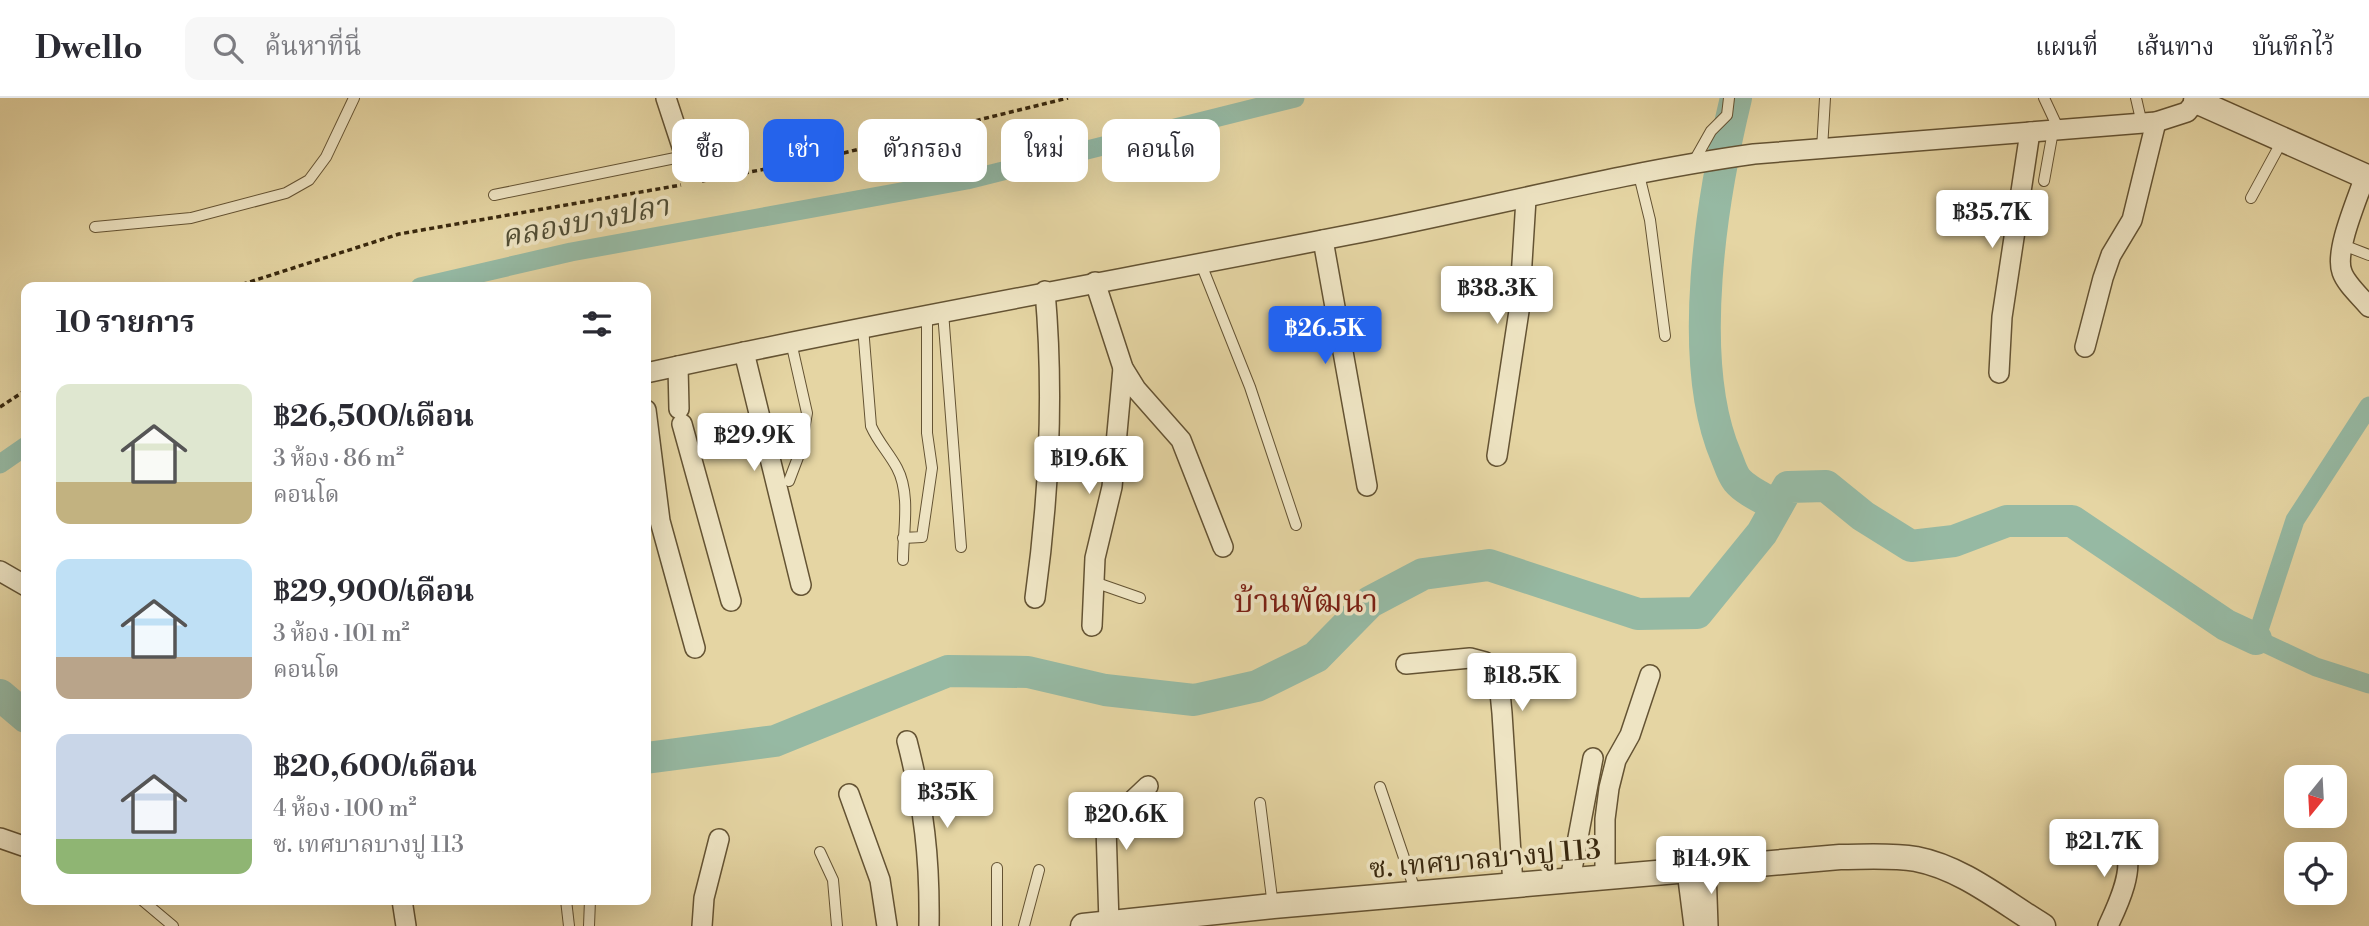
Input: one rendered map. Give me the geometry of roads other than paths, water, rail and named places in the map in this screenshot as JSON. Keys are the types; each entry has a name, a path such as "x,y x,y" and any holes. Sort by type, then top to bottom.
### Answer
{"street":[{"path":"666,98 672,119"},
{"path":"651,372 1045,291 1323,240 1699,162 1754,154 2149,123 2187,112 2197,100 2367,177 2343,245 2342,274 2369,307"},
{"path":"2085,347 2103,278 2117,243 2132,220 2149,123"},
{"path":"1999,373 2002,317 2030,132"},
{"path":"1497,456 1519,311 1526,199"},
{"path":"1323,240 1367,486"},
{"path":"1096,282 1123,368 1136,389 1181,440 1223,547"},
{"path":"1035,598 1046,509 1050,348 1045,291"},
{"path":"744,352 801,585"},
{"path":"678,366 681,417 731,601"},
{"path":"1092,626 1097,540 1112,487 1123,368"},
{"path":"651,450 660,521 695,648"},
{"path":"0,571 21,583"},
{"path":"1406,664 1470,658 1485,662 1493,669 1499,682 1502,713 1513,885"},
{"path":"1605,878 1605,819 1609,788 1616,760 1630,735 1650,675"},
{"path":"907,741 922,800 929,853 929,926"},
{"path":"1570,880 1592,758"},
{"path":"1109,923 1106,847 1108,816 1130,803 1148,786"},
{"path":"849,794 880,880 887,926"},
{"path":"2100,832 2120,844 2128,858 2117,906 2108,926"},
{"path":"0,838 21,845"},
{"path":"702,926 704,898 719,839"},
{"name":"ซ. เทศบาลบางปู 113","path":"1083,926 1273,906 1840,857 1915,859 1942,866 1975,883 2043,926"},
{"path":"1694,926 1696,870"},
{"path":"1696,870 1709,926"},
{"path":"403,905 407,926"}],"lane":[{"path":"94,227 191,218 286,193 309,180 326,157 354,98"},
{"path":"1699,162 1711,131 1727,115 1729,98"},
{"path":"1822,149 1825,98"},
{"path":"2044,98 2056,130 2045,181"},
{"path":"2136,98 2149,123"},
{"path":"2251,198 2283,141"},
{"path":"495,195 672,175"},
{"path":"1639,175 1650,220 1665,336"},
{"path":"2343,245 2369,255"},
{"path":"1201,264 1250,387 1296,525"},
{"path":"903,538 922,537 932,468 927,433 935,313"},
{"path":"935,313 961,547"},
{"path":"863,327 871,426 877,441 899,470 903,485 903,561"},
{"path":"789,481 803,440 807,413 791,342"},
{"path":"1094,582 1140,598"},
{"path":"1380,787 1416,893"},
{"path":"1260,803 1273,906"},
{"path":"820,852 832,880 837,926"},
{"path":"997,868 998,926"},
{"path":"1024,926 1040,870"},
{"path":"148,905 173,926"},
{"path":"567,905 569,926"},
{"path":"589,926 590,905"}],"waterway":[{"name":"คลองบางปลา","path":"442,282 571,252 967,180 1295,98"},
{"path":"1736,98 1711,229 1705,327 1707,373 1714,417 1734,475 1745,488 1777,506"},
{"path":"2369,406 2295,520 2256,639 2316,667 2369,684"},
{"name":"คลองบางปลา","path":"0,464 21,449"},
{"path":"651,757 775,741 948,671 1028,672 1105,690 1194,700 1257,686 1316,657 1370,602 1423,574 1489,565 1638,614 1697,613 1762,533 1788,487 1826,486 1863,516 1911,546 1954,541 2007,521 2072,521 2226,625 2256,639"},
{"path":"0,695 21,713"}],"district":[{"name":"บ้านพัฒนา","path":"1306,601"}]}
